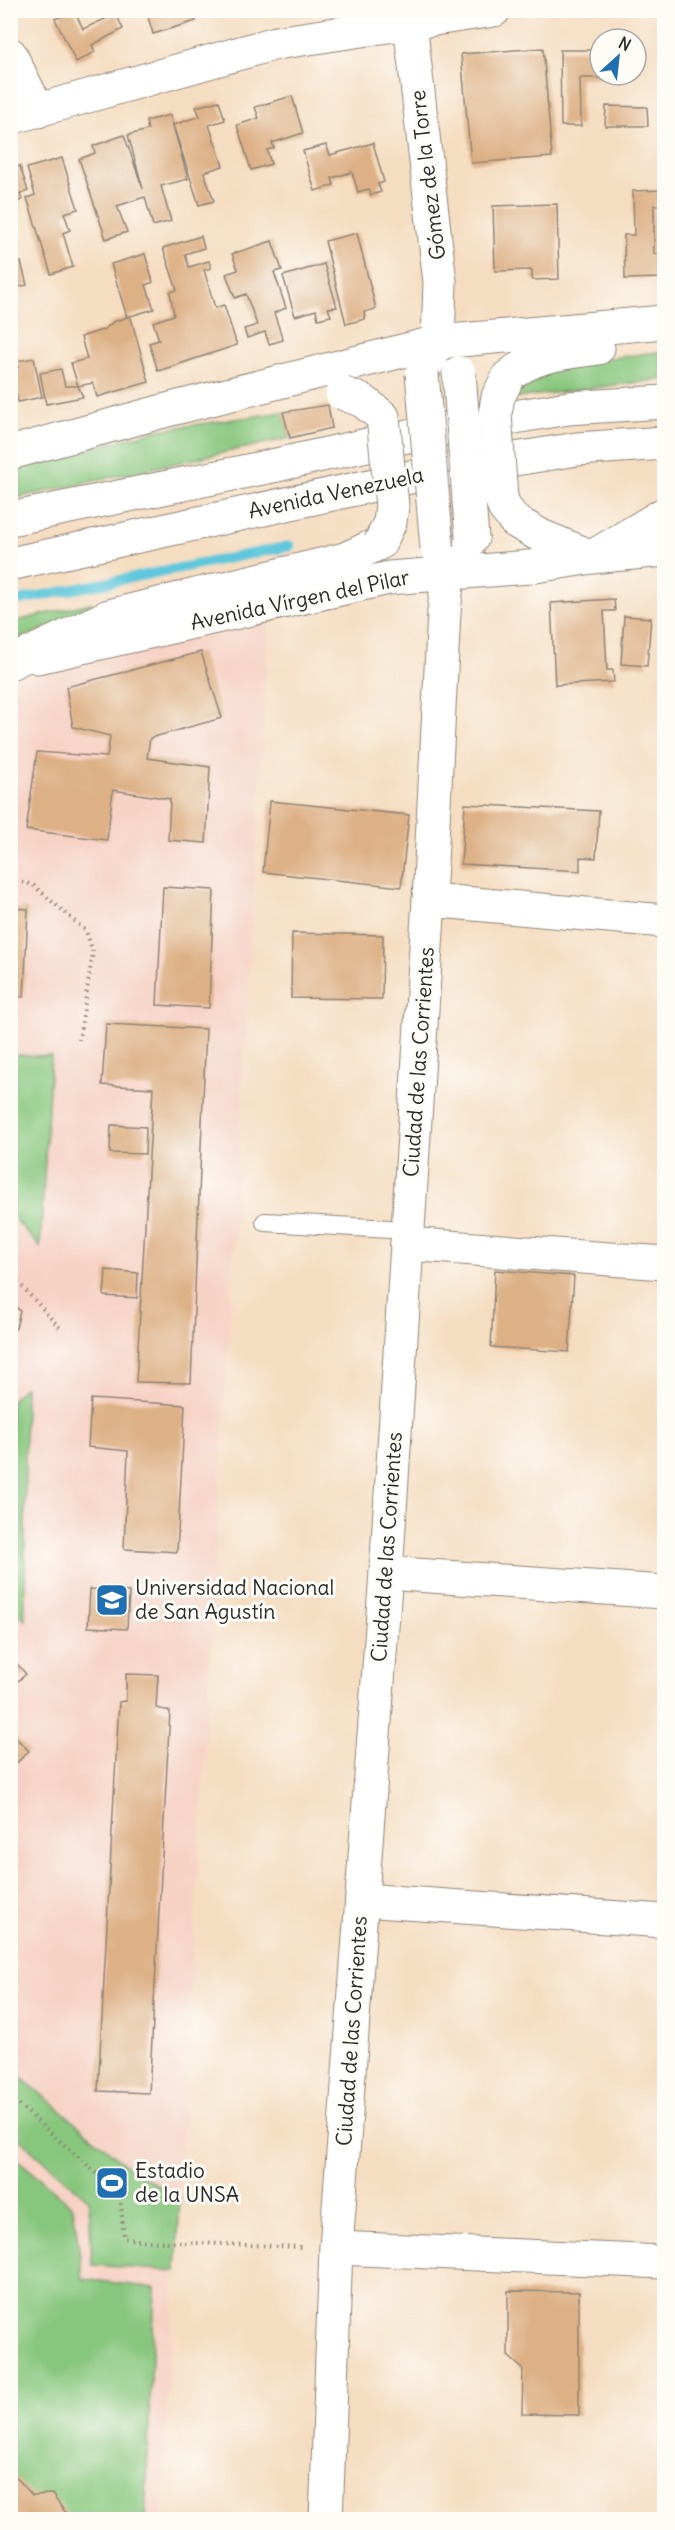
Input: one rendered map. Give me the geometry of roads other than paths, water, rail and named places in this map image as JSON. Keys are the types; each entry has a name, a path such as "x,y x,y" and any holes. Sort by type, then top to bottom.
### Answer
{"street":[{"path":"10,54 24,114 276,43 407,17 494,10"},
{"name":"Gómez de la Torre","path":"407,17 440,282 438,342"},
{"path":"10,453 167,410 438,342 664,322"},
{"path":"664,337 535,358 521,365 508,377 498,397 495,414 501,497 504,507 515,521 541,536 592,557 664,514"},
{"name":"Ciudad de las Corrientes","path":"326,2520 336,2248 386,1573 429,900 443,619 442,561 422,373 438,342 459,374 472,538 442,561"},
{"path":"10,663 109,616 345,559 380,543 390,522 392,506 383,417 363,401 342,393 329,392 167,410"},
{"name":"Avenida Venezuela","path":"10,519 426,432 568,408 664,402"},
{"name":"Avenida Venezuela","path":"10,564 429,473 578,449 664,443"},
{"name":"Avenida Vírgen del Pilar","path":"10,663 389,578 442,561 529,567 592,557 664,550"},
{"path":"429,900 664,921"},
{"path":"408,1237 664,1263"},
{"path":"386,1573 664,1592"},
{"path":"362,1900 664,1921"},
{"path":"336,2248 664,2262"}],"lane":[{"path":"265,1222 408,1237"}],"waterway":[{"path":"10,602 290,546"}],"place":[{"name":"Universidad Nacional de San Agustín","path":"112,1600"},
{"name":"Estadio de la UNSA","path":"112,2183"}]}
